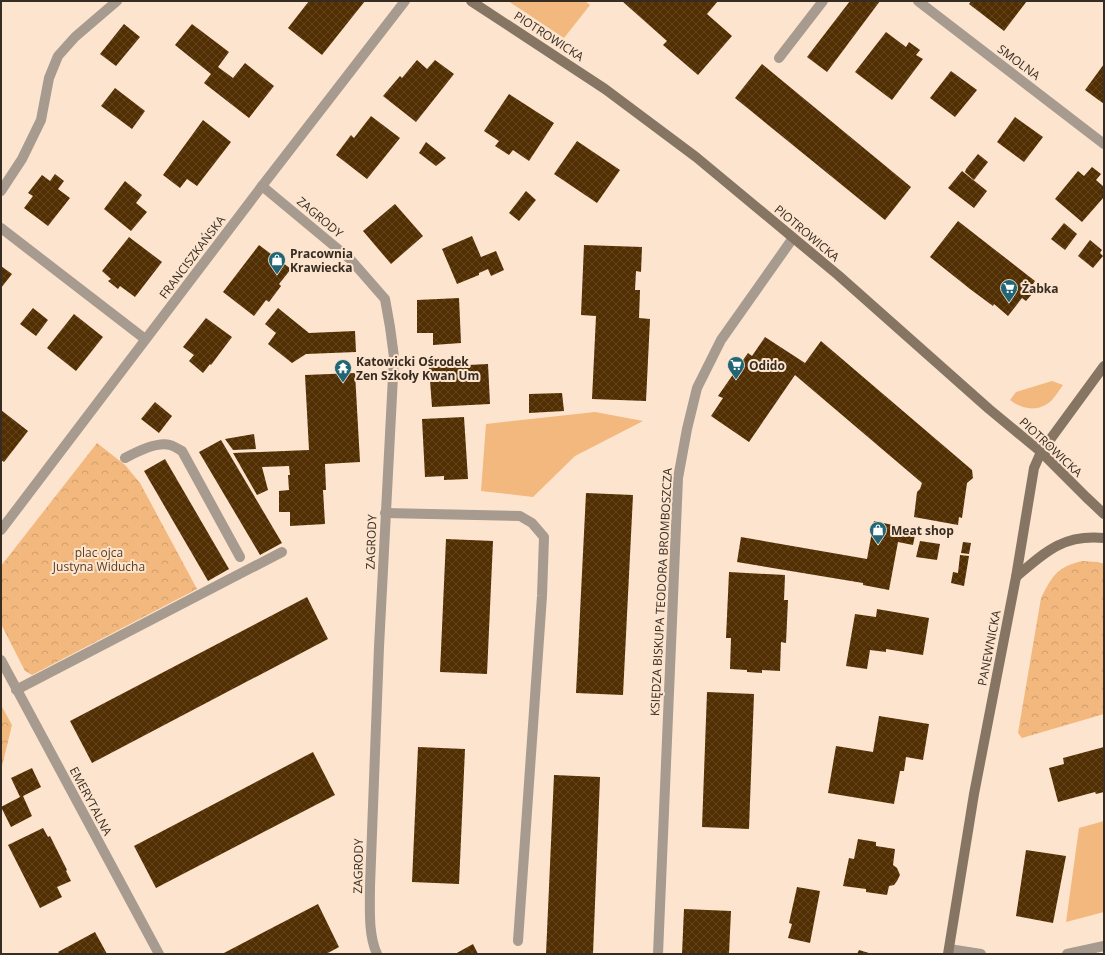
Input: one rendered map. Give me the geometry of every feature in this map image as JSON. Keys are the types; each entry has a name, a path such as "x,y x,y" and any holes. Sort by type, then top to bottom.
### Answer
{"street":[{"path":"1,191 22,159 41,120 49,78 58,56 75,37 117,1"},
{"name":"FRANCISZKAŃSKA","path":"1,530 145,339 405,1"},
{"name":"PIOTROWICKA","path":"471,1 585,76 658,127 696,157 838,275 989,409 1041,452 1104,514"},
{"path":"779,58 822,1"},
{"name":"SMOLNA","path":"918,1 1104,144"},
{"name":"ZAGRODY","path":"262,186 350,259 384,299 390,327 394,357 385,513 370,886 370,919 374,948 377,954"},
{"path":"1,228 145,339"},
{"name":"KSIĘDZA BISKUPA TEODORA BROMBOSZCZA","path":"658,954 678,478 687,430 697,388 718,344 793,238"},
{"name":"PANEWNICKA","path":"949,952 974,794 1016,577 1034,468 1041,452 1104,366"},
{"path":"124,458 137,451 158,445 170,445 182,451 240,557"},
{"path":"385,513 520,516 532,523 544,537 542,596 518,941"},
{"path":"1016,577 1049,550 1064,542 1086,537 1104,538"},
{"path":"16,690 282,552"},
{"name":"EMERYTALNA","path":"1,660 159,954"},
{"path":"1067,954 1104,946"},
{"path":"949,952 981,954"}],"green space":[{"path":"508,1 585,1 590,5 564,38"},
{"path":"1052,381 1063,385 1051,401 1046,405 1036,408 1025,408 1010,400 1016,392"},
{"path":"595,412 643,421 575,456 533,497 481,491 486,424"},
{"name":"plac ojca Justyna Widucha","path":"97,443 125,465 140,483 197,589 32,675 25,671 1,624 1,566"},
{"path":"1082,561 1104,564 1104,714 1022,738 1018,733 1041,598 1052,578 1056,574 1067,566"},
{"path":"1,705 12,725 1,770"},
{"path":"1104,821 1104,912 1066,922 1079,828"}],"building":[{"path":"309,1 365,1 322,55 288,28"},
{"path":"622,1 718,1 707,14 732,36 698,75 663,45 667,41"},
{"path":"850,1 880,1 827,72 807,57"},
{"path":"971,1 1027,1 1004,31 969,4"},
{"path":"124,24 140,37 116,66 100,54"},
{"path":"192,24 229,52 218,67 233,78 245,63 274,86 249,118 204,83 211,74 175,45"},
{"path":"886,32 906,47 909,42 920,50 916,55 923,59 892,100 855,72"},
{"path":"417,60 427,69 435,60 454,74 416,122 383,96 400,76 402,78"},
{"path":"762,64 911,187 885,220 735,98"},
{"path":"1104,64 1104,104 1085,90"},
{"path":"951,71 977,90 955,117 930,98"},
{"path":"115,88 145,111 132,129 101,106"},
{"path":"509,94 554,123 529,161 513,150 509,155 495,146 499,141 484,131"},
{"path":"371,116 400,138 367,179 336,155 351,135 354,138"},
{"path":"1015,117 1043,137 1024,162 997,142"},
{"path":"203,120 231,142 197,186 187,179 180,188 163,175"},
{"path":"577,141 620,170 597,203 554,174"},
{"path":"426,142 446,158 436,166 419,153"},
{"path":"978,154 988,162 974,180 965,172"},
{"path":"1092,167 1101,174 1096,180 1104,187 1104,197 1082,222 1055,199 1078,171 1084,176"},
{"path":"962,171 987,191 974,208 948,188"},
{"path":"55,174 64,181 58,189 70,198 48,226 24,208 33,196 28,193 42,175 50,181"},
{"path":"125,181 142,195 136,203 147,212 131,231 104,209"},
{"path":"526,191 536,200 519,221 509,213"},
{"path":"395,204 423,236 391,264 363,231"},
{"path":"958,221 1035,281 1033,284 1038,287 1026,301 1022,298 1008,316 994,304 993,306 970,289 930,257"},
{"path":"1064,223 1077,234 1065,250 1051,239"},
{"path":"472,236 481,257 496,251 504,270 491,276 488,269 479,273 479,275 457,284 442,249"},
{"path":"129,237 162,262 135,297 120,286 118,289 108,281 111,279 102,271"},
{"path":"1090,240 1102,250 1100,253 1103,256 1093,268 1078,256"},
{"path":"259,245 291,269 279,284 281,286 269,302 266,300 254,316 223,292"},
{"path":"584,245 642,247 641,272 636,271 635,290 640,290 639,318 650,319 646,401 592,399 596,316 581,315"},
{"path":"1,266 12,274 1,288"},
{"path":"459,298 461,343 433,345 433,333 417,333 417,300"},
{"path":"33,308 48,320 36,336 20,324"},
{"path":"278,308 309,333 355,331 356,352 306,354 292,363 268,344 276,333 265,324"},
{"path":"74,314 103,337 76,371 47,348"},
{"path":"206,318 232,337 211,365 210,364 203,373 189,361 194,355 183,347"},
{"path":"765,337 805,363 821,341 972,470 973,478 967,483 962,518 959,517 958,525 914,517 917,492 922,483 795,375 749,442 711,416 723,398 718,396 748,353 752,356"},
{"path":"488,364 490,404 432,407 429,367"},
{"path":"355,373 360,462 325,464 326,490 323,490 325,524 290,526 290,512 279,512 279,491 289,490 289,466 262,467 268,490 257,495 233,453 309,450 305,375"},
{"path":"562,393 564,411 529,413 529,394"},
{"path":"155,402 172,416 159,433 141,419"},
{"path":"1,410 28,431 4,462 1,460"},
{"path":"464,417 468,479 444,480 444,476 425,477 422,419"},
{"path":"254,434 256,449 233,450 225,439"},
{"path":"221,440 282,543 260,555 199,452"},
{"path":"165,459 229,569 208,581 144,471"},
{"path":"586,493 633,495 623,695 576,693"},
{"path":"874,521 916,530 913,545 898,542 889,590 863,585 863,583 737,562 741,537 867,559"},
{"path":"446,539 493,541 487,674 440,672"},
{"path":"920,541 940,544 937,560 916,557"},
{"path":"963,542 971,543 969,554 961,553"},
{"path":"960,555 969,556 964,586 951,583 953,572 958,573"},
{"path":"729,572 785,575 784,600 788,600 786,643 781,642 780,671 762,670 762,673 730,669 731,638 726,638"},
{"path":"307,597 328,639 92,763 70,721"},
{"path":"877,609 929,618 923,655 886,649 886,652 870,650 867,669 846,666 855,614 876,617"},
{"path":"707,692 754,694 749,829 702,827"},
{"path":"879,716 929,724 923,760 906,757 904,771 900,771 894,804 828,793 836,746 873,752"},
{"path":"418,747 465,749 459,884 412,882"},
{"path":"1104,747 1104,792 1096,794 1095,792 1058,802 1049,768 1064,764 1063,758"},
{"path":"313,752 335,795 156,888 134,846"},
{"path":"32,768 41,787 23,796 32,816 11,827 1,807 20,797 11,778"},
{"path":"554,775 600,777 593,954 546,954"},
{"path":"43,828 48,837 50,836 71,881 57,887 62,897 40,908 8,845"},
{"path":"858,839 876,842 876,846 895,849 893,865 897,868 900,875 894,885 889,886 887,895 866,892 866,889 843,886 849,858 854,859"},
{"path":"1026,850 1066,856 1053,923 1016,916"},
{"path":"797,887 820,891 810,943 788,938 792,924 789,923"},
{"path":"318,904 339,947 326,954 222,954"},
{"path":"684,909 731,911 729,954 682,954"},
{"path":"95,932 107,954 60,954 58,952"},
{"path":"473,944 478,954 455,954"},
{"path":"859,950 872,954 857,954"}],"place":[{"name":"Pracownia Krawiecka","path":"277,275"},
{"name":"Żabka","path":"1009,303"},
{"name":"Odido","path":"736,380"},
{"name":"Katowicki Ośrodek Zen Szkoły Kwan Um","path":"343,383"},
{"name":"Meat shop","path":"878,545"}]}
